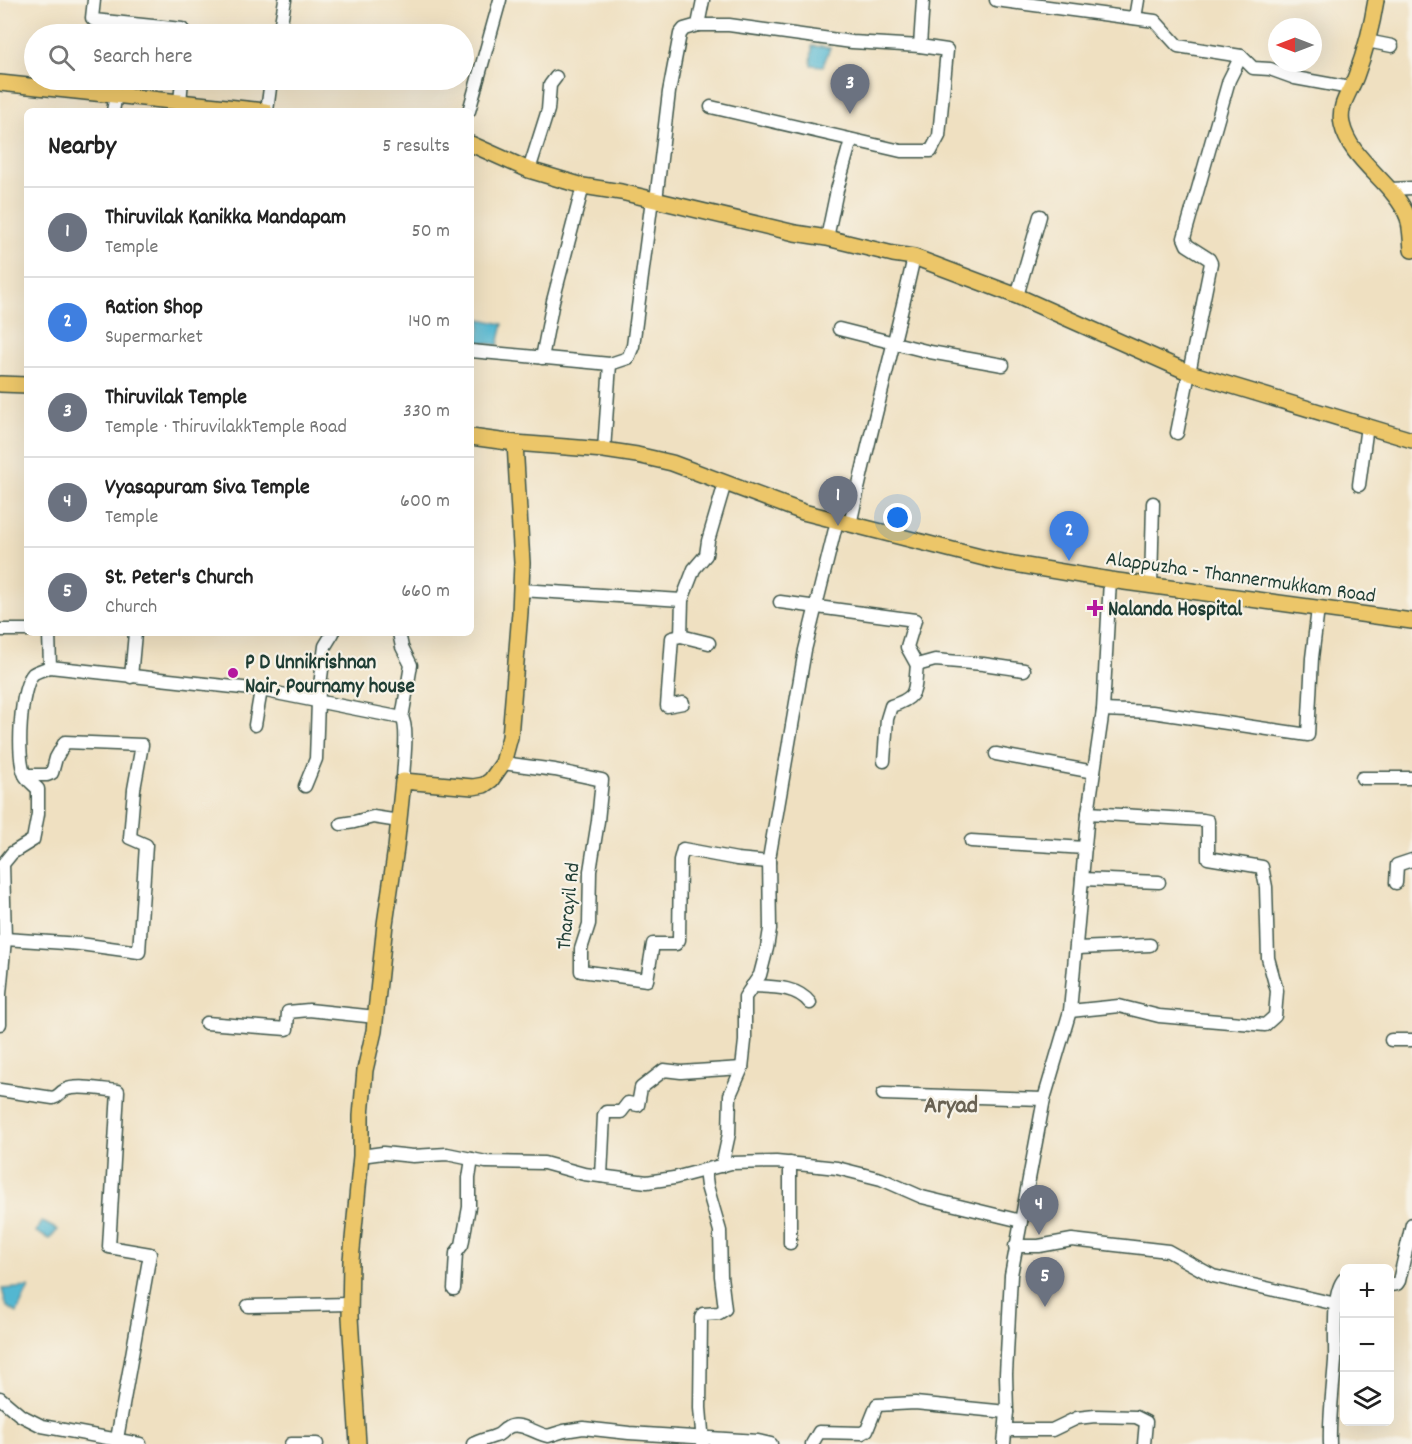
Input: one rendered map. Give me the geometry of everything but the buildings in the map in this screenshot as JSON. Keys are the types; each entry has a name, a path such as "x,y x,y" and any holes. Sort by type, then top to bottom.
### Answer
{"main road":[{"path":"1376,0 1356,78 1341,111 1342,124 1358,154 1390,189 1407,217 1412,250"},
{"path":"0,83 24,85"},
{"path":"68,90 227,108"},
{"path":"474,145 529,170 583,186 914,257 1017,296 1191,373 1412,440"},
{"path":"0,384 24,385"},
{"name":"Alappuzha - Thannermukkam Road","path":"474,437 637,454 672,464 803,512 996,561 1151,586 1412,621"},
{"path":"358,1444 351,1260 361,1156 361,1116 365,1070 376,1017 403,780 473,787 484,785 491,780 503,763 510,737 513,706 522,563 515,443"}],"street":[{"path":"94,0 92,18 94,20 133,24"},
{"path":"281,24 285,0"},
{"path":"470,108 500,0"},
{"path":"698,25 703,0"},
{"path":"920,46 923,0"},
{"path":"998,0 1155,21 1178,46 1241,56 1253,68 1270,69 1295,78 1350,88"},
{"path":"1135,18 1138,0"},
{"path":"474,351 610,364 628,358 633,346 669,92 680,34 684,29 698,25 729,25 852,42 920,46 947,51 939,136 931,152 901,151 711,106"},
{"path":"1366,41 1392,46"},
{"path":"1177,433 1191,373 1211,263 1209,259 1185,244 1184,238 1229,80 1241,56"},
{"path":"529,170 548,110 550,85 556,77"},
{"path":"180,102 181,90"},
{"path":"266,108 269,90"},
{"path":"114,108 116,95"},
{"path":"827,238 851,140"},
{"path":"543,358 553,301 583,186"},
{"path":"1390,189 1412,188"},
{"path":"1017,296 1040,216"},
{"path":"722,1167 729,1134 730,1095 742,1068 745,1041 745,997 762,969 767,948 770,929 769,862 805,650 869,436 895,342 914,257"},
{"path":"839,329 930,352 1003,366"},
{"path":"604,450 610,364"},
{"path":"1359,485 1367,426"},
{"path":"681,636 682,600 694,569 706,555 725,483"},
{"path":"1151,586 1153,503"},
{"path":"1004,1444 1011,1275 1044,1099 1070,1011 1088,813 1103,710 1110,580"},
{"path":"520,590 682,600"},
{"path":"780,602 817,606 853,614 915,620 907,647 917,665 914,693 908,701 891,706 884,761"},
{"path":"1103,710 1152,712 1308,735 1312,658 1318,609"},
{"path":"0,630 24,630"},
{"path":"49,636 50,667"},
{"path":"131,677 135,636"},
{"path":"305,786 316,759 318,701 325,646 331,636"},
{"path":"400,636 402,647 411,665 402,718 405,721 403,780"},
{"path":"682,703 667,706 672,638 681,636 709,643"},
{"path":"917,665 935,660 983,663 1024,670"},
{"path":"0,1024 5,939 3,864 12,853 33,840 39,814 38,789 25,775 20,740 21,712 34,673 50,667 261,690 402,718"},
{"path":"255,725 261,690"},
{"path":"5,939 37,943 80,944 139,952 146,845 130,838 134,789 142,745 65,742 56,758 52,773 25,775"},
{"path":"996,754 1094,772"},
{"name":"Tharayil Rd","path":"503,763 555,770 602,780 590,871 589,924 581,949 581,971 647,980 653,944 676,944 679,940 680,860 683,849 737,859 769,862"},
{"path":"1362,778 1412,778"},
{"path":"1070,1011 1119,1006 1159,1016 1265,1025 1275,1016 1276,991 1268,958 1266,887 1262,867 1208,858 1208,821 1088,813"},
{"path":"341,824 373,817 399,821"},
{"path":"971,841 1085,848"},
{"path":"1396,883 1397,865 1412,860"},
{"path":"1082,879 1159,882"},
{"path":"1077,948 1150,945"},
{"path":"752,986 803,993 810,1003"},
{"path":"206,1023 287,1029 288,1012 309,1010 376,1017"},
{"path":"1391,1040 1412,1040"},
{"path":"601,1176 606,1112 621,1112 628,1103 638,1105 641,1088 664,1071 742,1068"},
{"path":"0,1090 53,1098 65,1090 79,1088 118,1091 109,1247 150,1254 117,1439"},
{"path":"883,1094 1044,1099"},
{"path":"361,1156 383,1153 413,1156 447,1154 486,1162 544,1163 561,1169 647,1182 722,1167 731,1163 790,1163 837,1168 873,1177 922,1197 1021,1221"},
{"path":"454,1289 456,1253 462,1245 467,1216 472,1159"},
{"path":"790,1163 790,1243"},
{"path":"703,1440 700,1408 701,1318 704,1314 719,1313 725,1309 721,1276 720,1231 705,1170"},
{"path":"1394,1284 1399,1281 1412,1224"},
{"path":"1015,1246 1072,1240 1168,1251 1213,1276 1336,1305"},
{"path":"1330,1444 1329,1417 1335,1361 1336,1305 1340,1285"},
{"path":"248,1306 351,1305"},
{"path":"0,1398 20,1415 42,1426 140,1444"},
{"path":"812,1444 819,1432 862,1434 867,1430 877,1405 915,1403 1007,1412"},
{"path":"1006,1430 1052,1430 1077,1418 1137,1418 1146,1422 1143,1444"},
{"path":"473,1444 482,1439 499,1436 506,1428 513,1425 548,1436 583,1428 641,1439 758,1441 771,1444"},
{"path":"291,1444 317,1444"}],"water":[{"path":"812,46 830,48 823,66 811,65"},
{"path":"481,319 503,324 498,345 478,342"},
{"path":"41,1221 58,1230 49,1239 36,1232"},
{"path":"29,1287 17,1313 7,1307 2,1289"}],"place":[{"name":"Thiruvilak Temple","path":"850,114"},
{"name":"Thiruvilak Kanikka Mandapam","path":"838,526"},
{"name":"Ration Shop","path":"1069,561"},
{"name":"Nalanda Hospital","path":"1095,608"},
{"name":"P D Unnikrishnan Nair, Pournamy house","path":"233,673"},
{"name":"Vyasapuram Siva Temple","path":"1039,1235"},
{"name":"St. Peter's Church","path":"1045,1307"}],"district":[{"name":"Aryad","path":"951,1104"}]}
